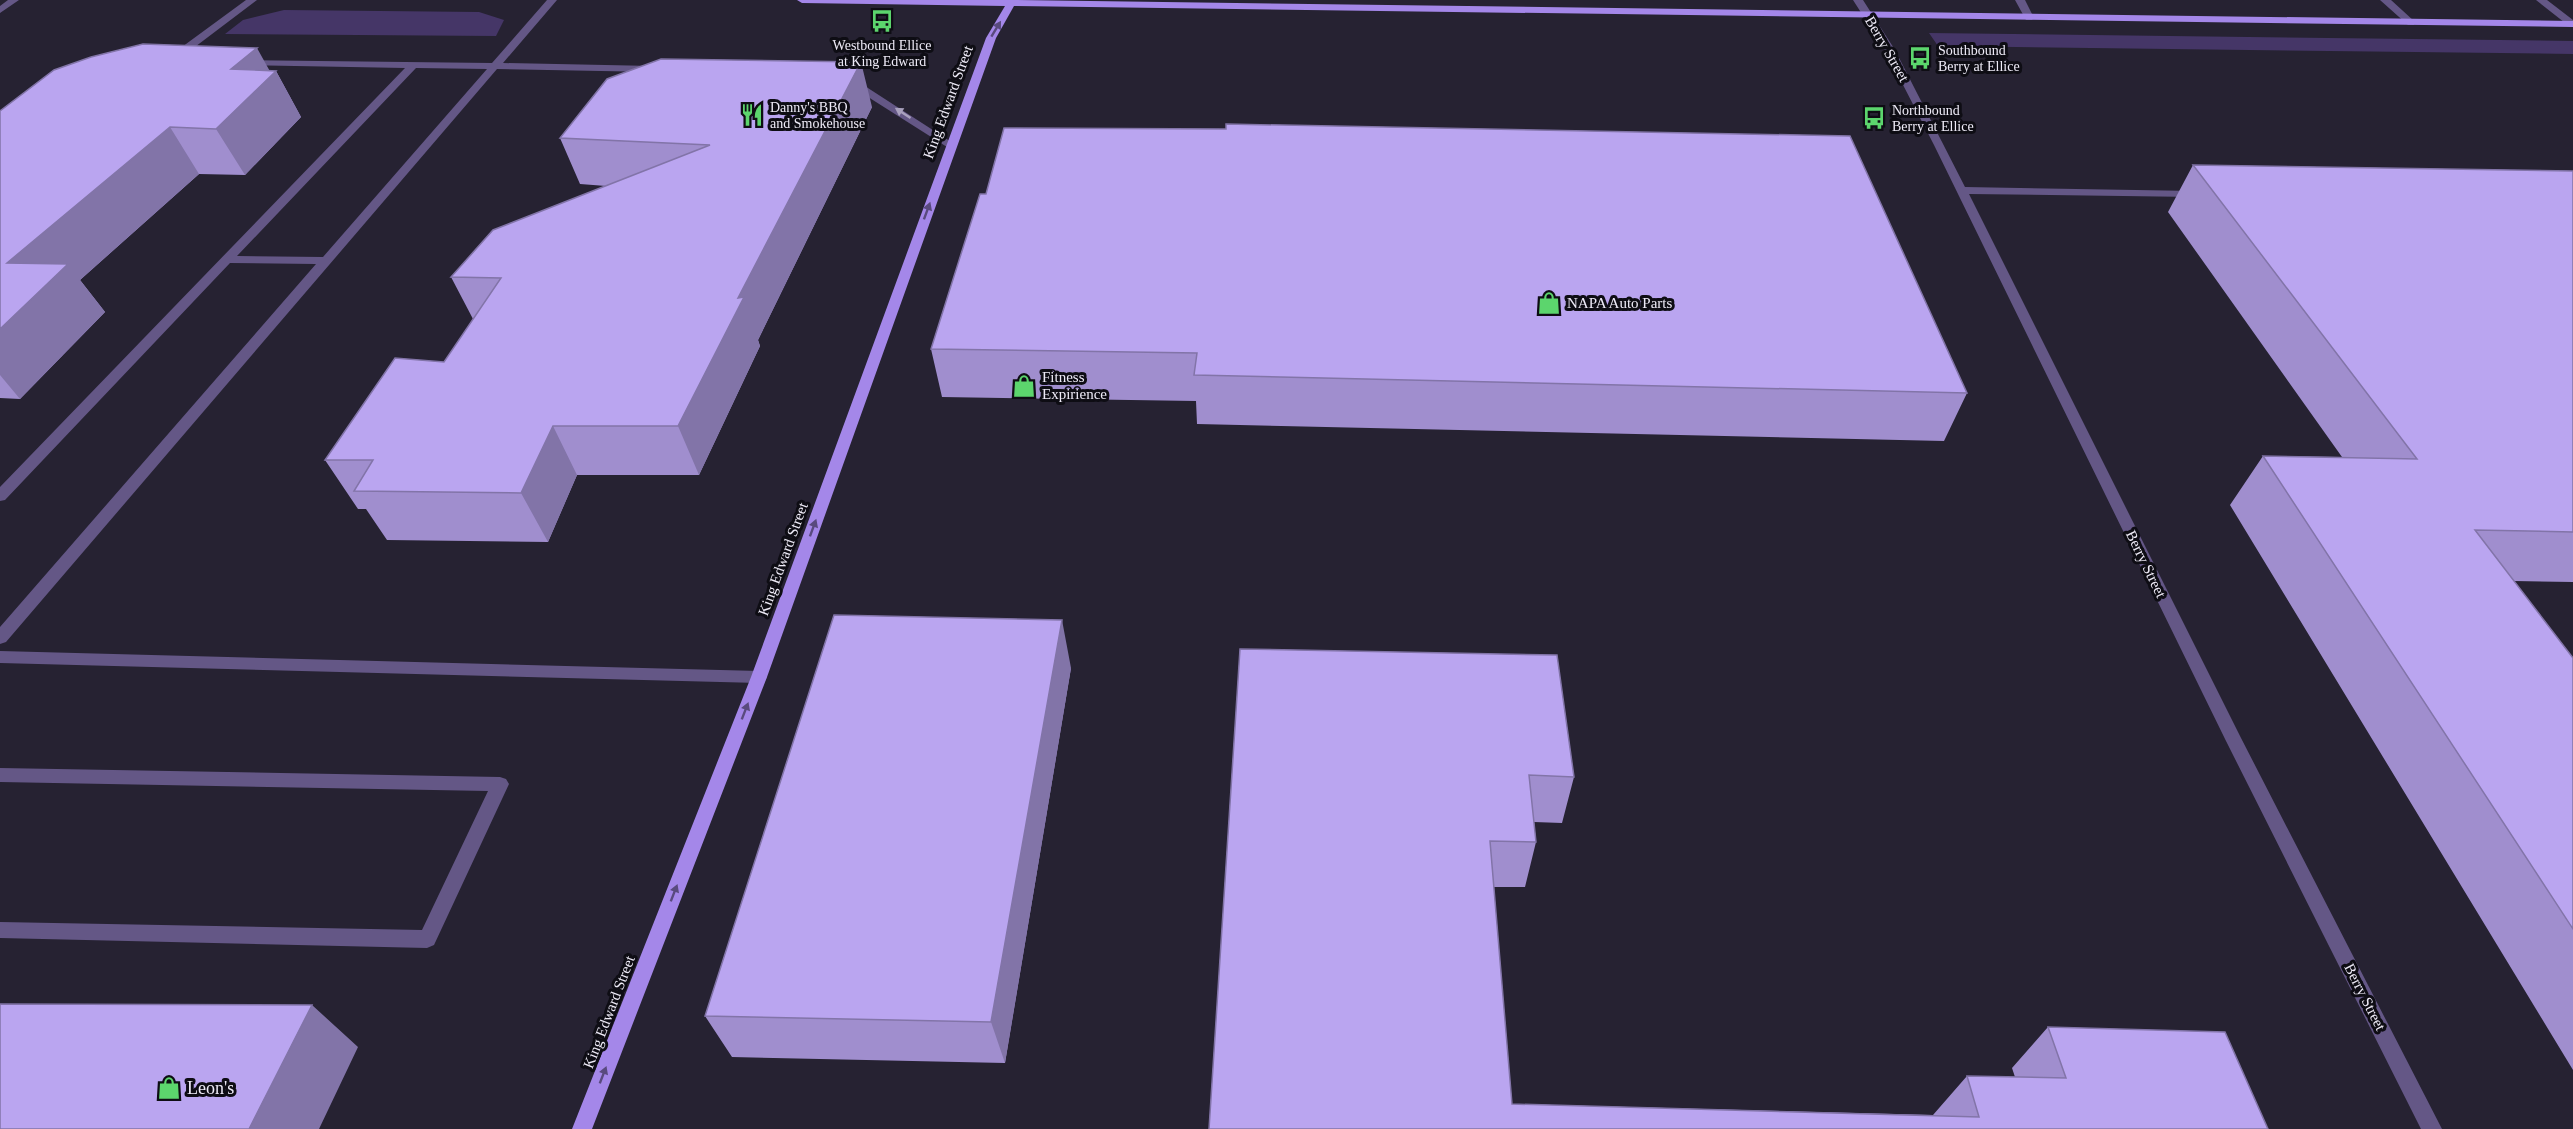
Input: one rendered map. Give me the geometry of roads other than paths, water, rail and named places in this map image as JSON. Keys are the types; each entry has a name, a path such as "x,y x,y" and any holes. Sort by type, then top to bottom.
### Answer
{"main road":[{"path":"802,0 1013,1 1868,16 2573,24"},
{"name":"King Edward Street","path":"582,1129 759,677 991,38 1013,1"}],"street":[{"path":"0,10 14,0"},
{"path":"194,61 166,62 252,0"},
{"path":"0,638 552,0"},
{"name":"Berry Street","path":"1858,0 1890,50 2234,741 2432,1129"},
{"path":"2020,0 2029,18"},
{"path":"2385,0 2410,23"},
{"path":"2541,0 2573,24"},
{"path":"240,62 661,69"},
{"path":"0,496 413,65"},
{"path":"835,75 857,83 951,145"},
{"path":"1961,190 2203,195"},
{"path":"227,259 327,261"},
{"path":"0,657 759,677"},
{"path":"0,775 500,784 428,939 0,930"}],"place":[{"name":"Westbound Ellice at King Edward","path":"882,21"},
{"name":"Southbound Berry at Ellice","path":"1920,58"},
{"name":"Danny's BBQ and Smokehouse","path":"752,115"},
{"name":"Northbound Berry at Ellice","path":"1874,118"},
{"name":"NAPA Auto Parts","path":"1549,303"},
{"name":"Fitness Expirience","path":"1024,386"},
{"name":"Leon's","path":"169,1088"}]}
